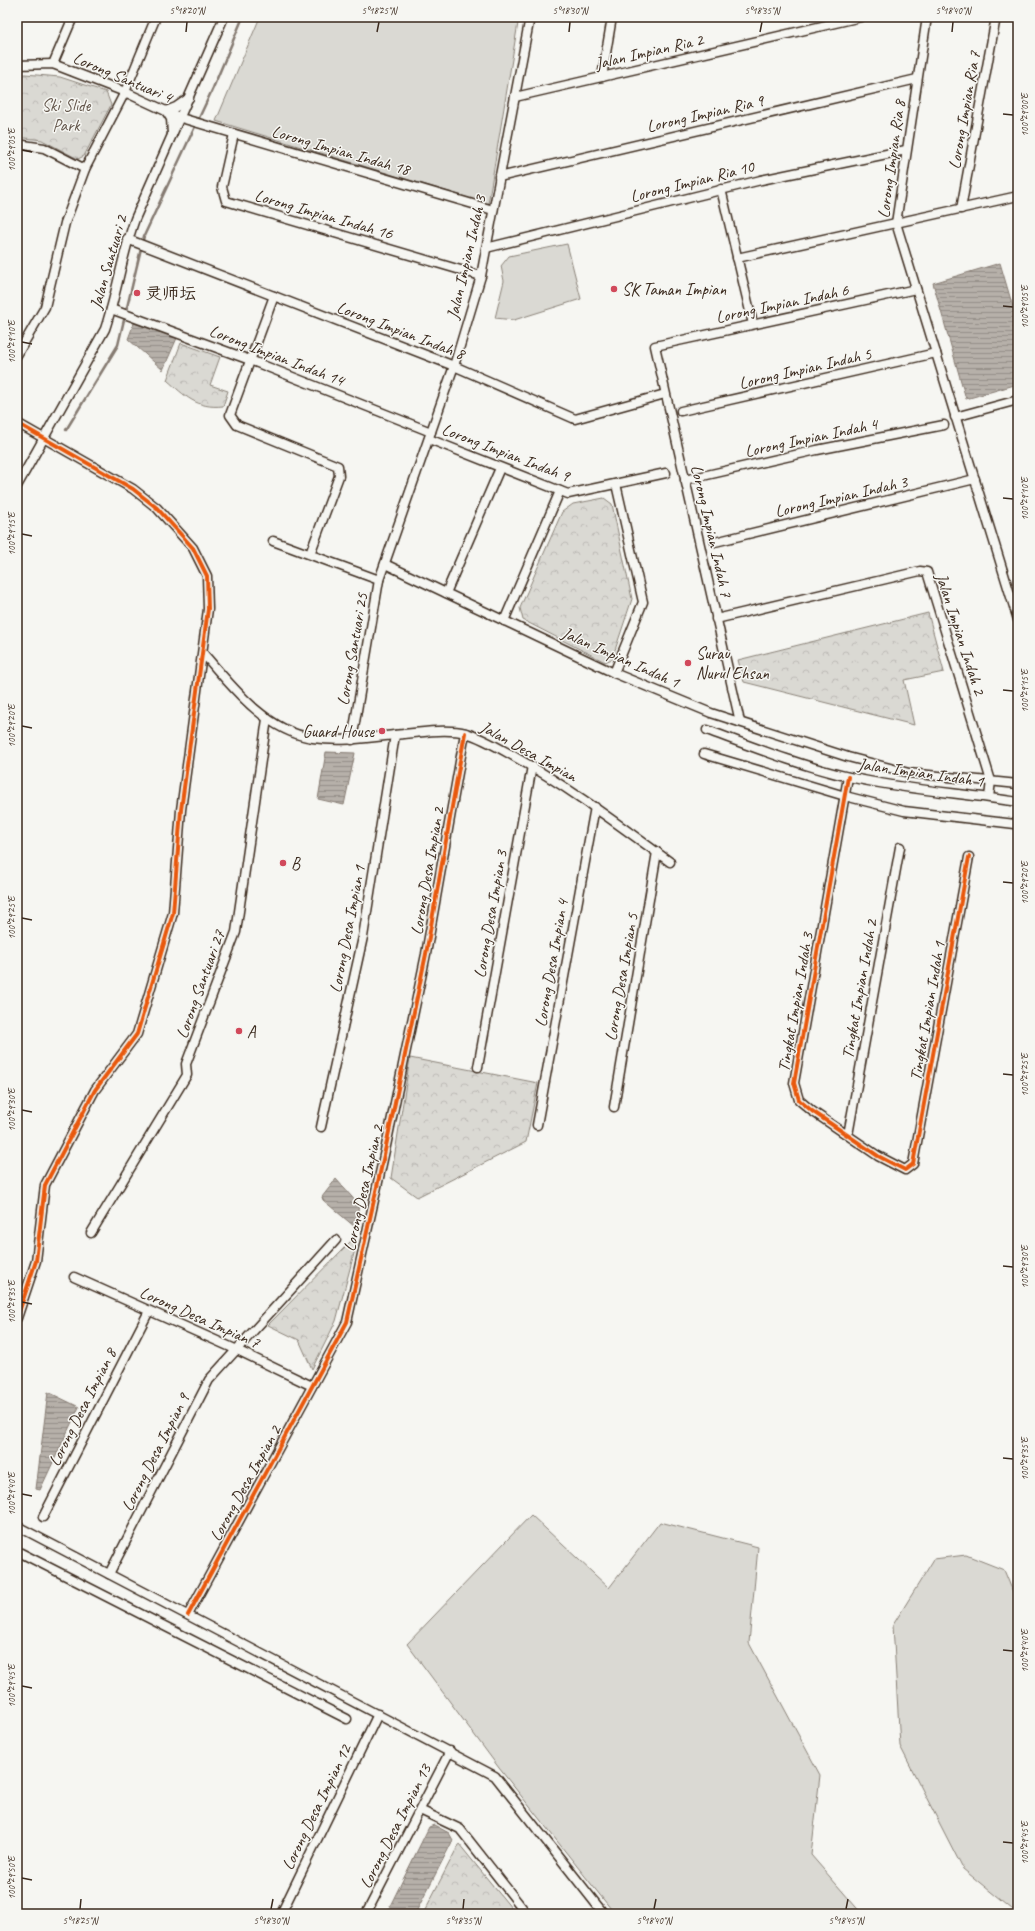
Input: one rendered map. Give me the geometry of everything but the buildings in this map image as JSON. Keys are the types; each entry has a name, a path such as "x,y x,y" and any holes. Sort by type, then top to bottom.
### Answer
{"street":[{"name":"Lorong Santuari 4","path":"53,64 73,17"},
{"path":"17,355 45,307 65,223 85,169 125,92 156,17"},
{"name":"Jalan Santuari 2","path":"17,486 115,310 130,241 146,194 173,137 224,17"},
{"name":"Jalan Impian Indah 3","path":"385,564 454,366 481,276 530,17"},
{"path":"602,77 612,17"},
{"name":"Jalan Impian Ria 2","path":"514,97 848,18 861,17"},
{"name":"Lorong Impian Ria 8","path":"927,17 896,224 1018,620"},
{"name":"Lorong Impian Ria 7","path":"961,209 996,17"},
{"name":"Lorong Santuari 4","path":"17,65 53,64 125,92 181,118"},
{"name":"Lorong Impian Ria 9","path":"499,177 917,79"},
{"path":"173,137 171,119 166,111 176,108 190,98"},
{"name":"Lorong Impian Indah 18","path":"181,118 493,210"},
{"name":"Lorong Impian Indah 16","path":"234,134 222,187 226,201 481,276"},
{"path":"17,144 44,148 85,169"},
{"name":"Lorong Impian Ria 10","path":"486,248 721,189 906,150"},
{"path":"721,189 753,324"},
{"path":"737,258 1018,196"},
{"name":"Lorong Impian Indah 8","path":"130,241 454,366 575,418 666,394"},
{"name":"Lorong Impian Indah 6","path":"655,346 916,289"},
{"path":"274,296 230,415 237,425 338,466 339,476 310,554"},
{"name":"Lorong Impian Indah 14","path":"115,310 250,360 430,436"},
{"name":"Lorong Impian Indah 7","path":"655,346 740,722"},
{"name":"Lorong Impian Indah 5","path":"681,411 936,353"},
{"path":"956,417 1018,400"},
{"path":"17,423 133,489 157,508 193,548 208,576 208,609 181,810 173,913 137,1034 95,1090 45,1186 36,1261 17,1318"},
{"name":"Lorong Impian Indah 4","path":"685,480 817,450 944,425"},
{"name":"Lorong Impian Indah 9","path":"430,436 500,468 568,494 666,473"},
{"path":"446,593 500,468"},
{"name":"Lorong Impian Indah 3","path":"715,542 975,479"},
{"path":"614,673 643,602 616,484"},
{"path":"504,621 560,491"},
{"path":"273,541 380,580"},
{"name":"Lorong Santuari 25","path":"352,740 380,580 385,564"},
{"name":"Jalan Impian Indah 1","path":"385,564 614,673 711,713 848,757 909,773 1018,784"},
{"name":"Jalan Impian Indah 2","path":"716,619 920,571 927,572 992,781 989,798"},
{"name":"Jalan Desa Impian","path":"203,653 229,684 267,719 311,738 352,740 426,732 465,733 486,741 532,766 595,807 670,862"},
{"name":"Lorong Santuari 27","path":"91,1234 187,1075 186,1064 236,932 267,719"},
{"name":"Jalan Impian Indah 1","path":"707,730 774,754 848,777 902,787 1018,802"},
{"name":"Lorong Desa Impian 2","path":"188,1615 346,1322 386,1146 426,954 465,733"},
{"name":"Lorong Desa Impian 1","path":"320,1127 363,937 395,735"},
{"name":"Jalan Impian Indah 1","path":"704,754 845,796 904,811 1015,824"},
{"name":"Lorong Desa Impian 3","path":"478,1067 532,766"},
{"name":"Tingkat Impian Indah 3","path":"848,777 794,1083 799,1100 878,1156 905,1170 909,1168"},
{"name":"Lorong Desa Impian 4","path":"537,1125 595,807"},
{"name":"Tingkat Impian Indah 2","path":"848,1135 900,847"},
{"name":"Lorong Desa Impian 5","path":"614,1107 657,852"},
{"name":"Tingkat Impian Indah 1","path":"909,1168 913,1164 969,857"},
{"name":"Lorong Desa Impian 9","path":"109,1574 208,1380 336,1240"},
{"name":"Lorong Desa Impian 7","path":"74,1277 235,1349 312,1386"},
{"name":"Lorong Desa Impian 8","path":"42,1517 149,1311"},
{"path":"17,1526 450,1751 495,1776 604,1914"},
{"path":"17,1551 347,1719"},
{"name":"Lorong Desa Impian 12","path":"281,1914 378,1714"},
{"name":"Lorong Desa Impian 13","path":"366,1914 450,1751"},
{"path":"420,1810 460,1829 527,1914"}],"green space":[{"path":"260,17 519,17 488,204 216,121"},
{"name":"Ski Slide Park","path":"25,74 60,77 106,92 111,105 84,156 78,159 42,140 17,137 17,75"},
{"path":"567,244 581,299 514,320 495,318 504,281 501,266 509,256"},
{"path":"181,343 220,357 210,385 228,391 223,406 206,405 192,400 167,380"},
{"path":"604,498 612,504 632,599 612,659 605,662 523,620 520,608 562,512 573,504"},
{"path":"928,613 944,672 904,680 914,725 744,682 738,660"},
{"path":"410,1058 538,1083 526,1142 417,1197 391,1178"},
{"path":"351,1241 356,1246 336,1321 312,1369 299,1340 268,1325"},
{"path":"531,1515 609,1588 660,1522 758,1547 749,1643 820,1775 811,1855 862,1914 615,1914 499,1768 407,1644"},
{"path":"966,1555 1004,1570 1018,1604 1018,1914 963,1869 900,1746 893,1625 934,1559"},
{"path":"459,1844 516,1914 423,1914"}],"shaded area":[{"path":"1000,263 1018,324 1018,384 966,399 933,283"},
{"path":"134,323 177,338 163,370 128,339"},
{"path":"326,752 355,753 344,805 318,799"},
{"path":"336,1179 359,1205 355,1227 323,1200 322,1197"},
{"path":"48,1392 79,1407 40,1490 36,1489"},
{"path":"434,1825 449,1833 453,1840 415,1914 386,1914 429,1827"}],"waterway":[{"path":"66,430 118,345 144,236 213,88 243,17"}],"cycle path":[{"path":"17,423 133,489 157,508 193,548 207,576 208,609 181,810 173,913 137,1034 95,1090 45,1185 36,1261 17,1318"},
{"path":"188,1615 347,1322 426,954 465,733"},
{"path":"848,777 794,1083 799,1100 812,1111 878,1156 905,1170 913,1164 969,857"}],"place":[{"name":"SK Taman Impian","path":"614,289"},
{"name":"灵师坛","path":"137,293"},
{"name":"Surau Nurul Ehsan","path":"688,663"},
{"name":"Guard House","path":"382,731"},
{"name":"B","path":"283,863"},
{"name":"A","path":"239,1031"}]}
